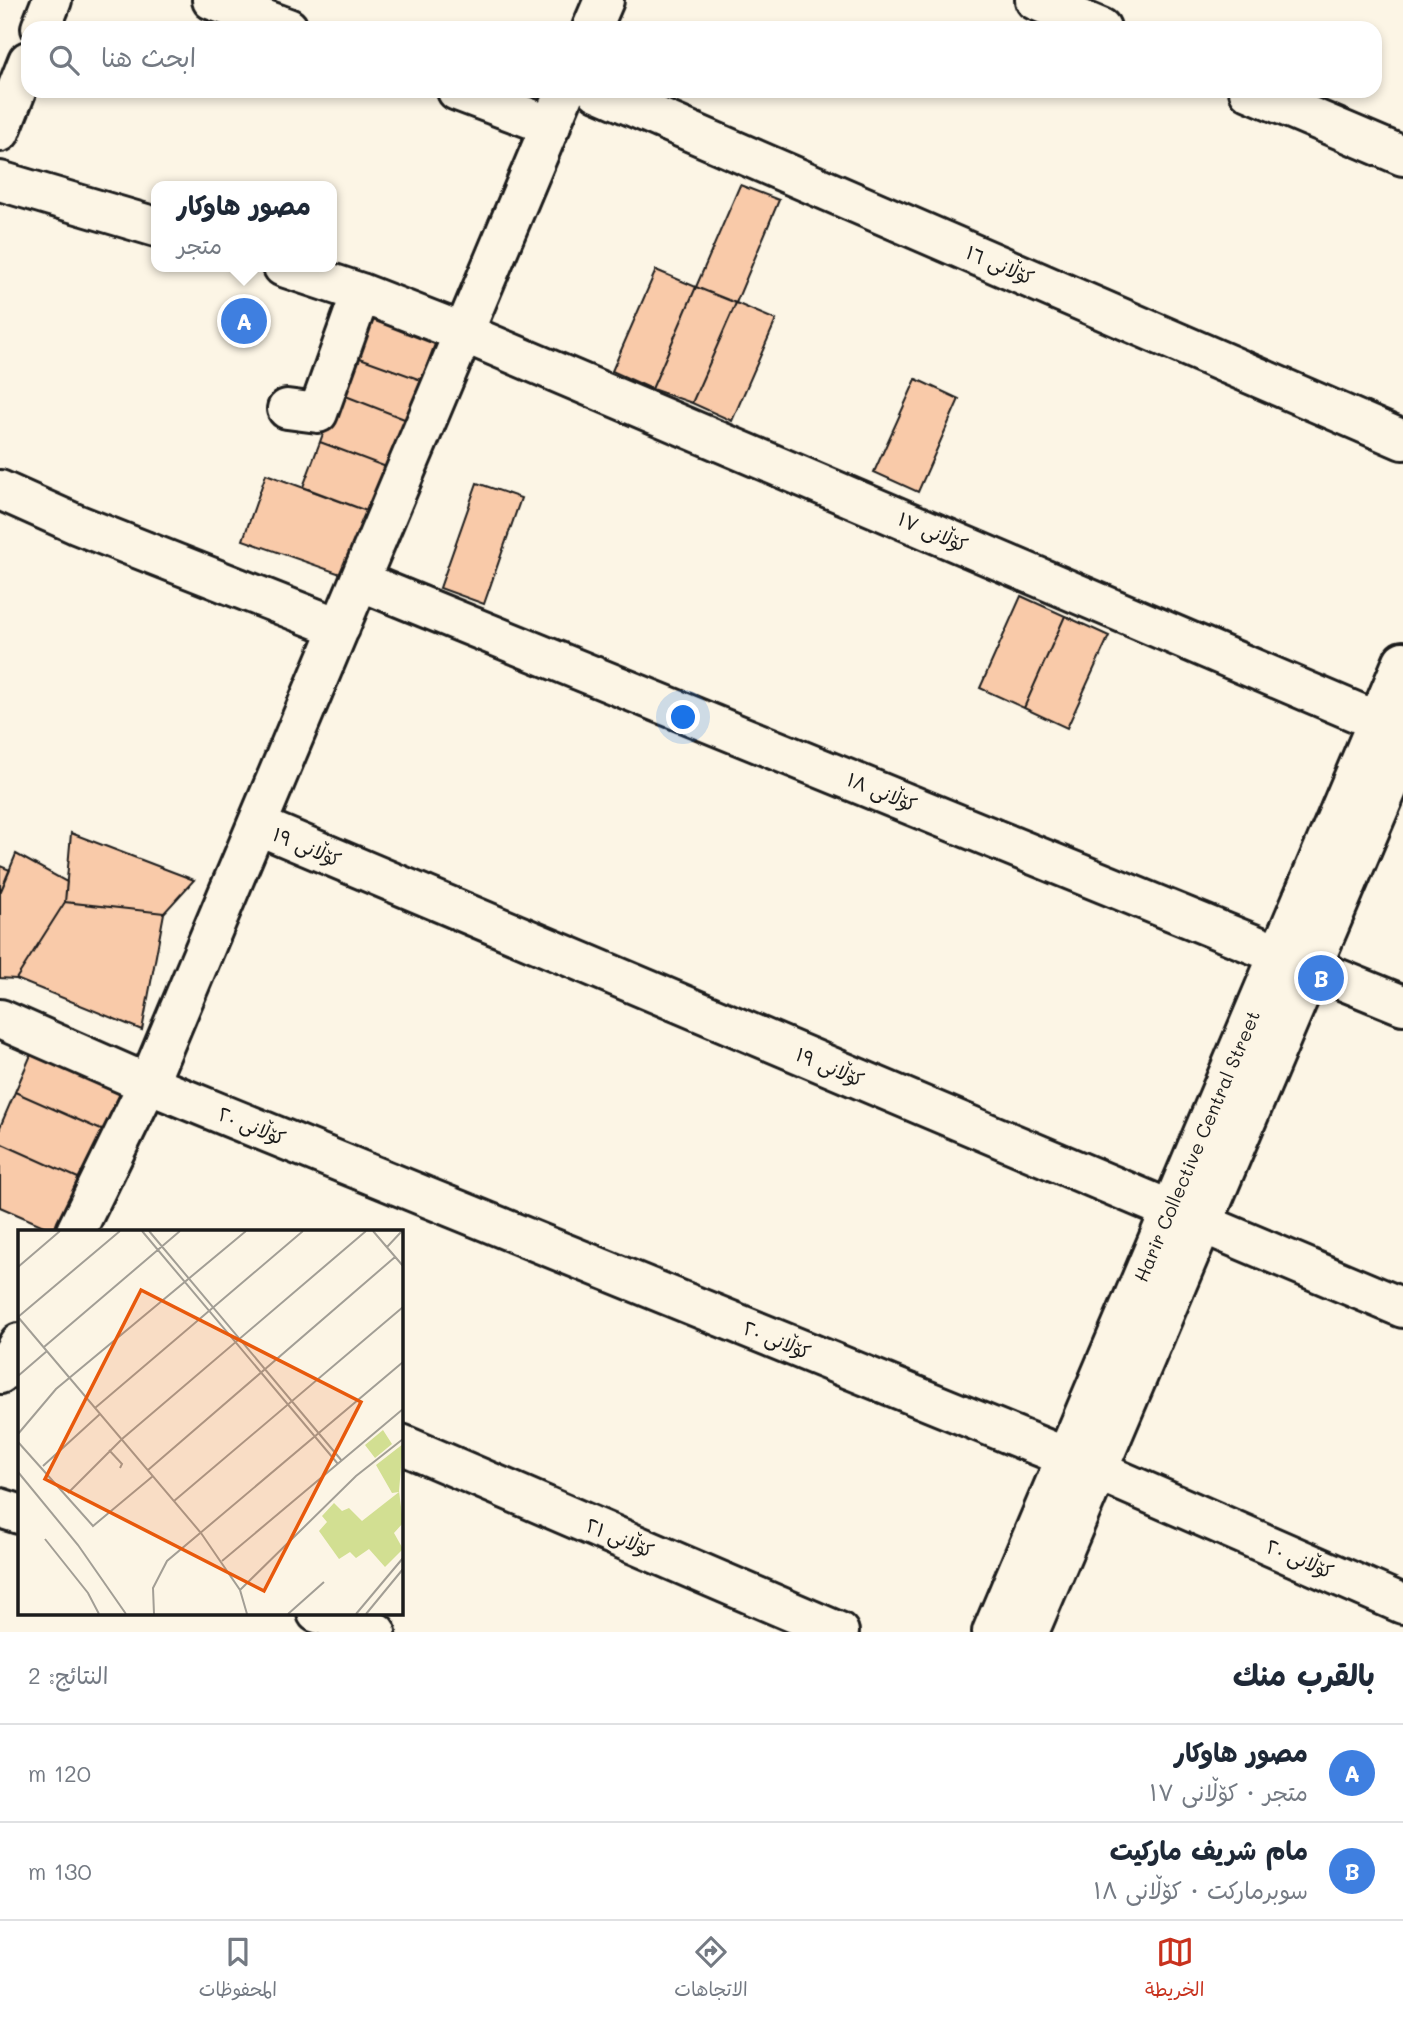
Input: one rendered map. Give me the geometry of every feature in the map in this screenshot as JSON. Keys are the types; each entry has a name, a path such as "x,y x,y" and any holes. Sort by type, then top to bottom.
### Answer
{"street":[{"path":"44,21 52,0"},
{"path":"212,0 269,21"},
{"path":"595,21 604,0"},
{"path":"1035,0 1084,21"},
{"path":"0,132 21,79"},
{"path":"476,98 551,126"},
{"path":"76,1230 148,1084 562,98"},
{"name":"کۆڵانی ١٦","path":"613,98 1403,440"},
{"path":"1266,98 1403,156"},
{"path":"0,181 151,226"},
{"name":"کۆڵانی ١٧","path":"298,272 464,332 1390,725"},
{"path":"287,409 318,413 361,293"},
{"path":"0,490 76,524 340,628"},
{"name":"کۆڵانی ١٨","path":"360,581 1403,1005"},
{"name":"Harir Collective Central Street","path":"1029,1632 1082,1464 1295,960 1390,725 1403,661"},
{"name":"Harir Collective Central Street","path":"1295,960 1403,752"},
{"name":"کۆڵانی ١٩","path":"257,825 1403,1308"},
{"name":"کۆڵانی ٢٠","path":"0,1019 148,1084 1082,1464 1403,1604"},
{"path":"0,1374 18,1345"},
{"name":"کۆڵانی ٢١","path":"402,1444 839,1632"},
{"name":"Harir Collective Central Street","path":"992,1632 1082,1464"},
{"path":"0,1508 18,1514"},
{"path":"323,1615 376,1632"}],"building":[{"path":"740,185 779,200 736,303 696,287"},
{"path":"656,270 696,287 652,389 612,371"},
{"path":"696,287 736,303 692,403 652,389"},
{"path":"736,303 776,320 732,421 692,403"},
{"path":"368,304 440,331 421,380 349,354"},
{"path":"349,354 421,380 407,420 338,393"},
{"path":"916,379 959,399 918,492 874,472"},
{"path":"338,393 407,420 389,468 320,442"},
{"path":"320,442 389,468 372,513 303,487"},
{"path":"266,474 372,513 349,577 243,540"},
{"path":"477,483 521,498 484,604 440,588"},
{"path":"1021,596 1065,616 1024,708 980,688"},
{"path":"1065,616 1109,636 1067,728 1024,708"},
{"path":"71,833 194,880 164,913 65,902"},
{"path":"16,854 67,882 65,902 16,979 0,978 0,893"},
{"path":"0,866 10,870 0,893"},
{"path":"65,902 164,913 142,1030 16,979"},
{"path":"36,1043 128,1084 108,1133 15,1092"},
{"path":"15,1092 108,1133 87,1182 0,1143 0,1127"},
{"path":"0,1143 87,1182 64,1230 53,1230 0,1207"}],"place":[{"name":"مصور هاوکار","path":"244,321"},
{"name":"مام شریف مارکیت","path":"1321,978"}]}
